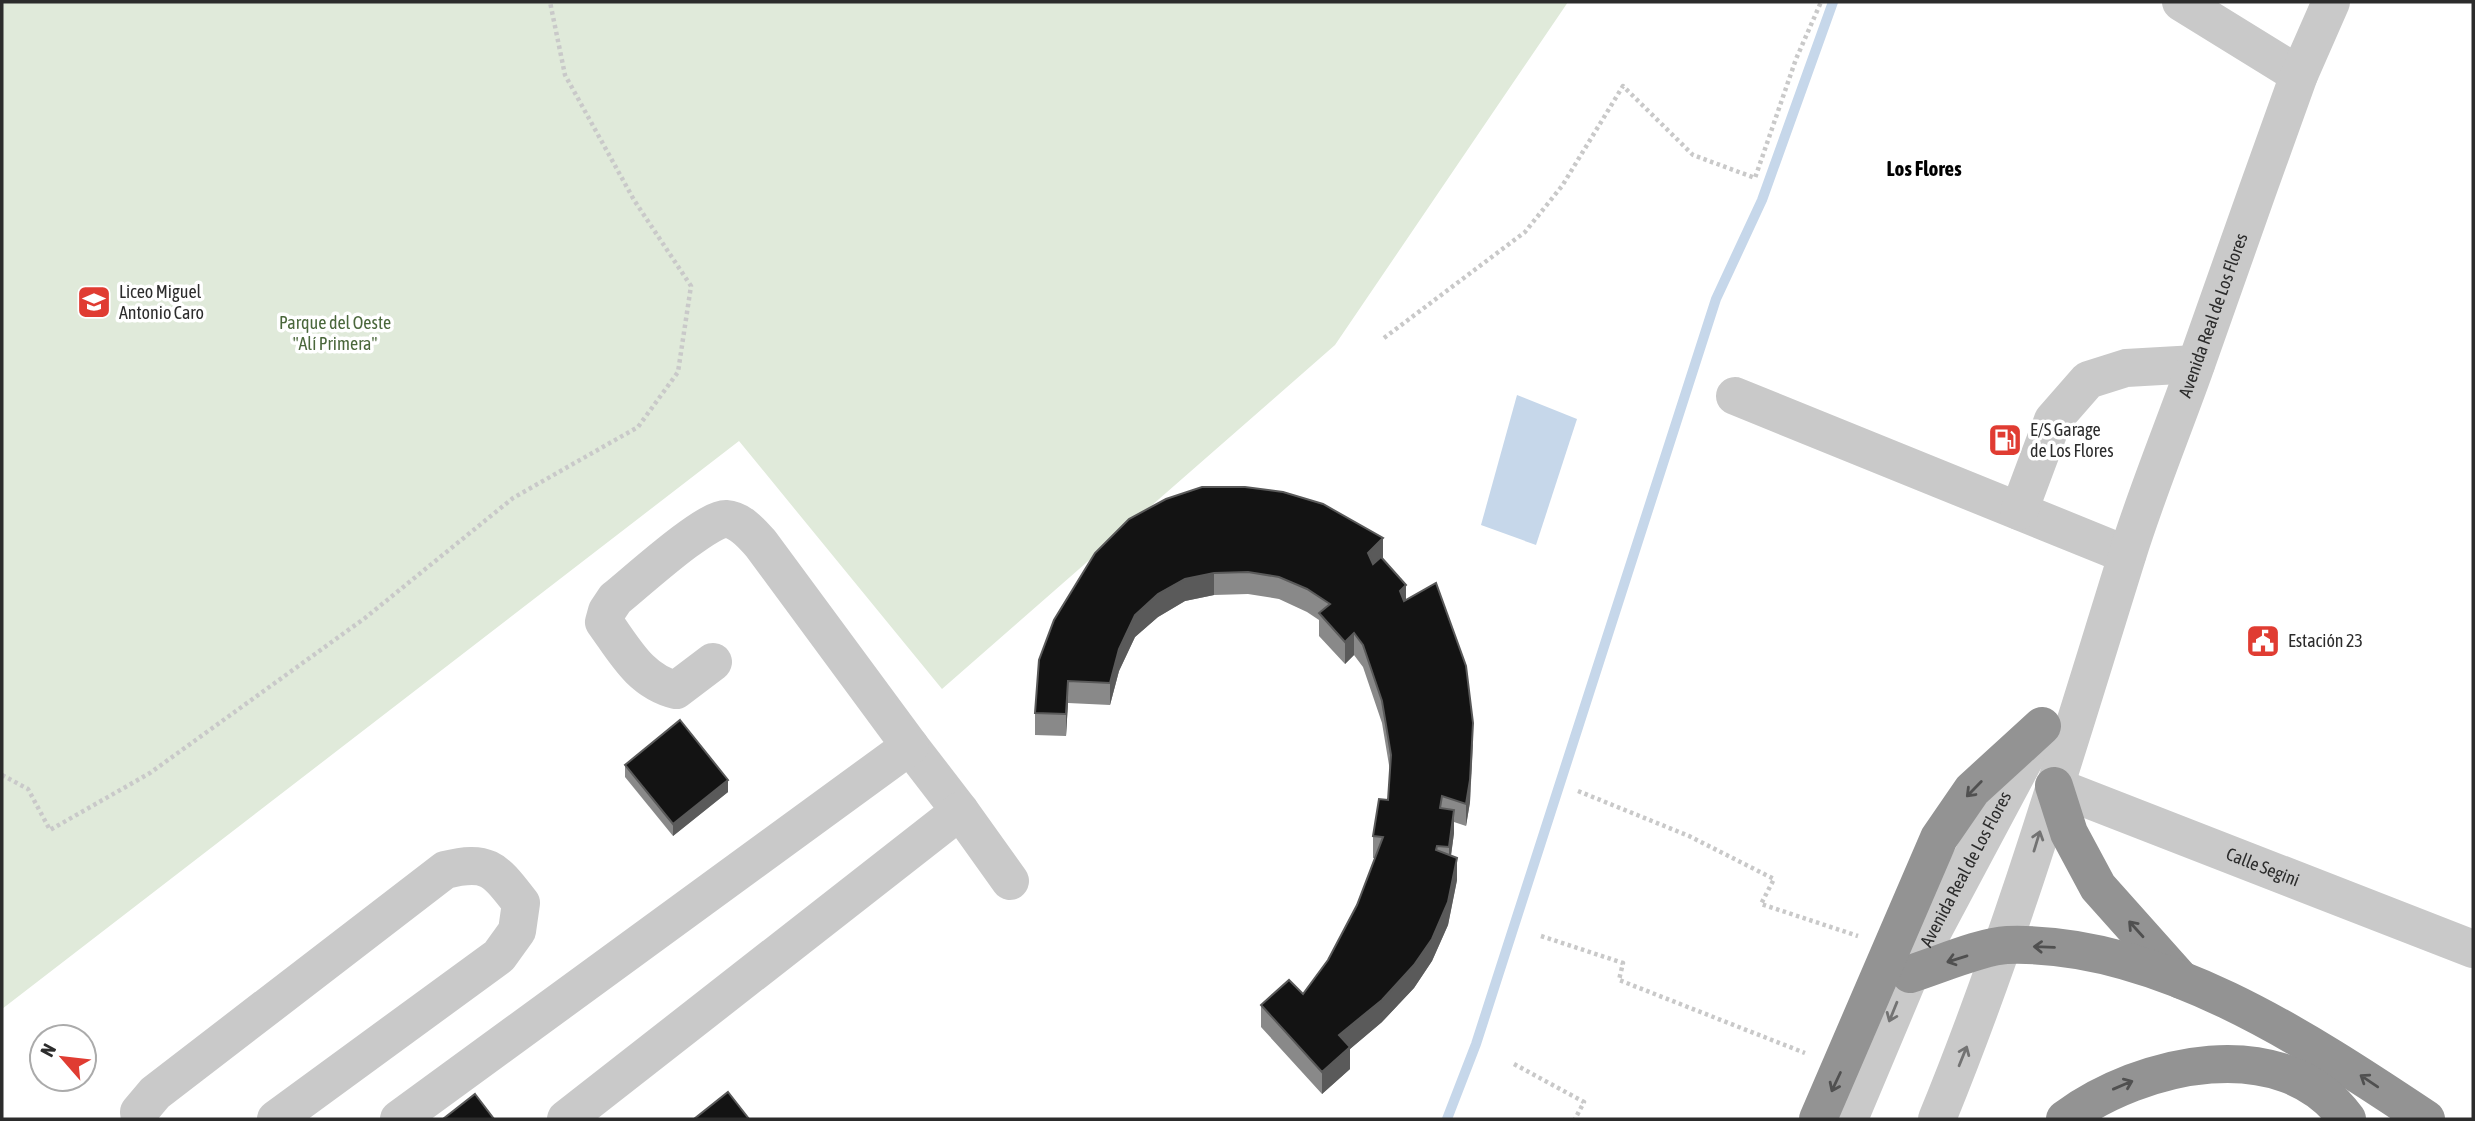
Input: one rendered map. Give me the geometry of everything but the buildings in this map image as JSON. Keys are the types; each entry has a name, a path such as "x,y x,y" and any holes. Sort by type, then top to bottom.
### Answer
{"highway":[{"path":"1818,1119 1842,1068 1901,960 1939,838 1972,790 2042,726"},
{"path":"2054,786 2069,833 2098,887 2181,980"},
{"path":"1901,960 2004,945 2074,948 2181,980 2278,1024 2426,1119"},
{"path":"2065,1119 2091,1100 2131,1081 2166,1070 2236,1065 2264,1067 2304,1080 2337,1106 2347,1119"}],"street":[{"path":"2181,2 2299,75"},
{"name":"Avenida Real de Los Flores","path":"1937,1119 1980,1014 2004,945 2106,632 2127,555 2299,75 2331,2"},
{"path":"2019,511 2053,420 2088,380 2126,368 2196,364"},
{"path":"1735,396 2127,555"},
{"path":"713,662 676,690 656,685 640,673 604,622 615,599 707,524 726,519 746,527 761,544 1010,881"},
{"name":"Avenida Real de Los Flores","path":"2042,726 2106,632"},
{"path":"399,1119 910,746"},
{"name":"Calle Segini","path":"2054,786 2473,949"},
{"path":"565,1119 960,811"},
{"path":"140,1119 139,1112 155,1093 445,870 467,864 496,871 521,903 517,931 499,957 276,1119"},
{"path":"1849,1119 1901,960"}],"path":[{"path":"2,775 28,789 50,830 150,773 365,618 513,498 638,427 678,372 691,286 634,200 565,75 550,2"},
{"path":"1384,338 1525,232 1562,186 1623,86 1693,155 1755,178 1796,59 1821,2"},
{"path":"1578,791 1689,836 1774,879 1761,904 1901,960"},
{"path":"1541,936 1623,963 1619,981 1842,1068"},
{"path":"1514,1065 1584,1102 1575,1119"}],"green space":[{"name":"Parque del Oeste \"Alí Primera\"","path":"2,2 1568,2 1335,345 942,689 739,441 2,1009"}],"water":[{"path":"1517,395 1577,419 1536,545 1481,525"}],"waterway":[{"path":"1447,1119 1476,1044 1716,299 1762,200 1833,2"}],"place":[{"name":"Liceo Miguel Antonio Caro","path":"94,302"},
{"name":"E/S Garage de Los Flores","path":"2005,440"},
{"name":"Estación 23","path":"2263,641"}],"district":[{"name":"Los Flores","path":"1924,169"}]}
